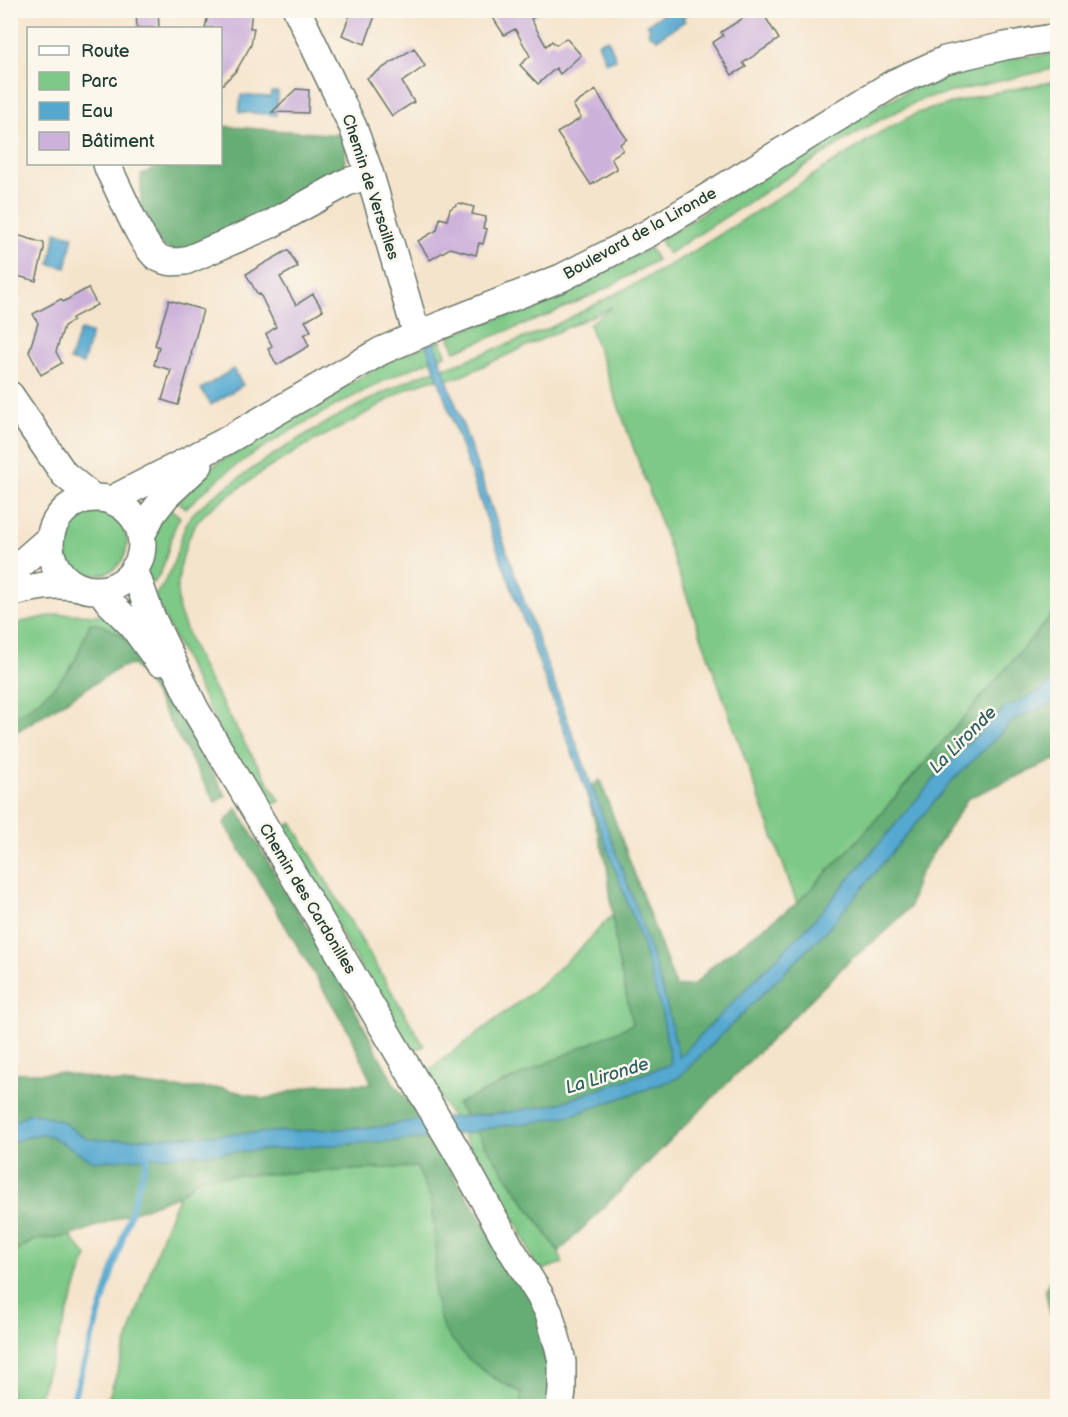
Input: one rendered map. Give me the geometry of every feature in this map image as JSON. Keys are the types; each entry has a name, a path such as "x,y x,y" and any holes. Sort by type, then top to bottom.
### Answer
{"street":[{"name":"Chemin de Versailles","path":"297,10 353,127 417,335"},
{"name":"Boulevard de la Lironde","path":"101,499 224,442 381,351 561,278 649,233 894,83 945,60 1058,37"},
{"path":"107,165 145,242 156,256 171,262 185,261 269,225 347,182 369,175"},
{"path":"16,403 64,474 101,499"},
{"path":"16,403 50,480 56,512 50,548 52,558 56,568 63,576 71,582 90,588"},
{"name":"Boulevard de la Lironde","path":"141,536 152,514 166,496 224,442"},
{"path":"10,573 53,529 68,507 83,499 101,499 120,504 134,518 141,536 141,553 128,577 120,583 110,587 90,588 42,585 10,593"},
{"name":"Chemin des Cardonilles","path":"134,568 150,614 195,709 459,1155 549,1313 562,1362 560,1407"},
{"name":"Chemin des Cardonilles","path":"90,588 110,603 133,626 195,709"}],"green space":[{"path":"1057,50 1057,68 922,99 850,137 668,254 660,240 837,128 943,72 1013,57 1051,54 1052,51"},
{"path":"1057,81 1057,609 860,838 797,903 589,324 612,307 457,378 430,380 408,388 262,472 206,512 195,525 187,542 180,567 177,592 179,611 204,671 280,801 265,809 216,723 154,597 171,570 186,524 201,506 286,447 357,406 421,375 451,366 550,328 650,276 691,253 881,132 917,113 977,96"},
{"path":"222,126 341,135 346,148 344,166 239,230 178,253 159,244 141,208 141,175 160,165 222,165"},
{"path":"650,248 657,260 605,289 546,316 455,351 449,335 545,301"},
{"path":"441,340 446,355 377,384 282,436 233,468 186,508 174,498 198,475 273,429 388,361"},
{"path":"167,506 180,517 159,576 145,587 144,572 150,552 150,543"},
{"path":"89,511 101,511 118,520 125,531 127,543 125,555 118,566 101,575 89,575 77,570 68,561 63,549 63,537 68,525 77,516"},
{"path":"1057,609 1057,759 968,798 917,878 910,907 883,934 849,961 559,1252 457,1104 633,1024 617,955 607,866 586,791 600,780 676,987 694,985 714,964 797,903 860,838"},
{"path":"60,614 111,615 128,639 102,625 90,623 76,658 65,675 38,700 11,718 11,624"},
{"path":"90,623 102,625 128,639 151,666 226,796 215,802 146,680 133,665 121,667 11,735 11,718 38,700 65,675 76,658"},
{"path":"237,808 290,900 329,960 394,1084 440,1145 444,1160 543,1316 555,1406 520,1406 522,1393 492,1377 467,1358 443,1329 434,1294 436,1248 431,1200 417,1167 200,1177 179,1195 70,1236 34,1240 11,1255 11,1073 63,1073 112,1082 173,1088 223,1088 264,1099 318,1084 372,1084 350,1034 224,823"},
{"path":"292,823 424,1046 410,1052 280,829"},
{"path":"613,914 617,955 634,1024 457,1104 559,1252 563,1263 538,1271 518,1225 425,1073 536,989 584,945"},
{"path":"417,1167 431,1200 436,1248 434,1294 492,1377 522,1393 520,1406 106,1406 164,1230 179,1195 200,1177"},
{"path":"70,1236 87,1256 36,1406 11,1406 11,1242"},
{"path":"1057,1268 1057,1312 1050,1314 1045,1289"}],"water":[{"path":"669,10 684,11 685,21 657,39 649,35 650,29 647,24"},
{"path":"608,39 616,59 606,63 598,43"},
{"path":"271,92 278,92 276,115 239,112 241,95 270,97"},
{"path":"56,232 73,236 66,268 50,264"},
{"path":"81,330 91,333 83,364 70,360"},
{"path":"434,342 528,612 638,912 665,998 679,1057 815,919 946,765 1005,708 1043,690 1057,675 1057,697 1053,703 1015,719 949,784 829,928 678,1078 572,1115 446,1137 99,1161 91,1160 51,1136 35,1135 11,1143 11,1123 27,1114 36,1113 63,1122 88,1139 107,1140 379,1127 417,1120 503,1113 557,1104 671,1064 662,1014 641,940 491,532 426,344"},
{"path":"233,369 243,385 211,405 201,389"}],"building":[{"path":"136,10 158,10 159,27 137,27"},
{"path":"209,10 252,10 250,28 254,28 251,45 236,71 222,85 222,27 205,27"},
{"path":"352,10 377,10 365,44 342,35"},
{"path":"488,10 545,10 531,19 546,46 552,41 556,45 566,38 581,55 560,74 556,68 538,84 520,65 530,56 515,29 504,35"},
{"path":"756,10 761,10 779,39 743,63 746,67 732,75 712,43 723,36 721,32"},
{"path":"414,48 425,66 402,82 414,102 392,116 367,78"},
{"path":"296,89 309,90 308,113 272,112"},
{"path":"596,90 627,139 620,144 623,150 611,158 617,169 591,185 557,133 581,118 573,105"},
{"path":"459,203 474,207 472,214 486,217 483,228 487,229 483,244 479,243 476,255 450,248 430,260 418,241 437,230 440,218 447,220 450,209"},
{"path":"10,233 44,243 36,281 10,274"},
{"path":"288,250 298,267 280,277 296,305 313,294 323,310 305,321 311,331 304,335 309,346 277,365 268,349 272,346 266,334 276,327 260,294 258,295 246,274"},
{"path":"88,288 97,305 72,318 73,321 64,326 56,352 62,363 41,375 29,352 38,323 33,314 61,299 63,302"},
{"path":"169,300 203,310 178,405 162,400 171,370 154,365 159,347 155,345"}],"waterway":[{"path":"71,1406 149,1152"}],"water label":[{"name":"La Lironde","path":"963,740"},
{"name":"La Lironde","path":"607,1076"}]}
